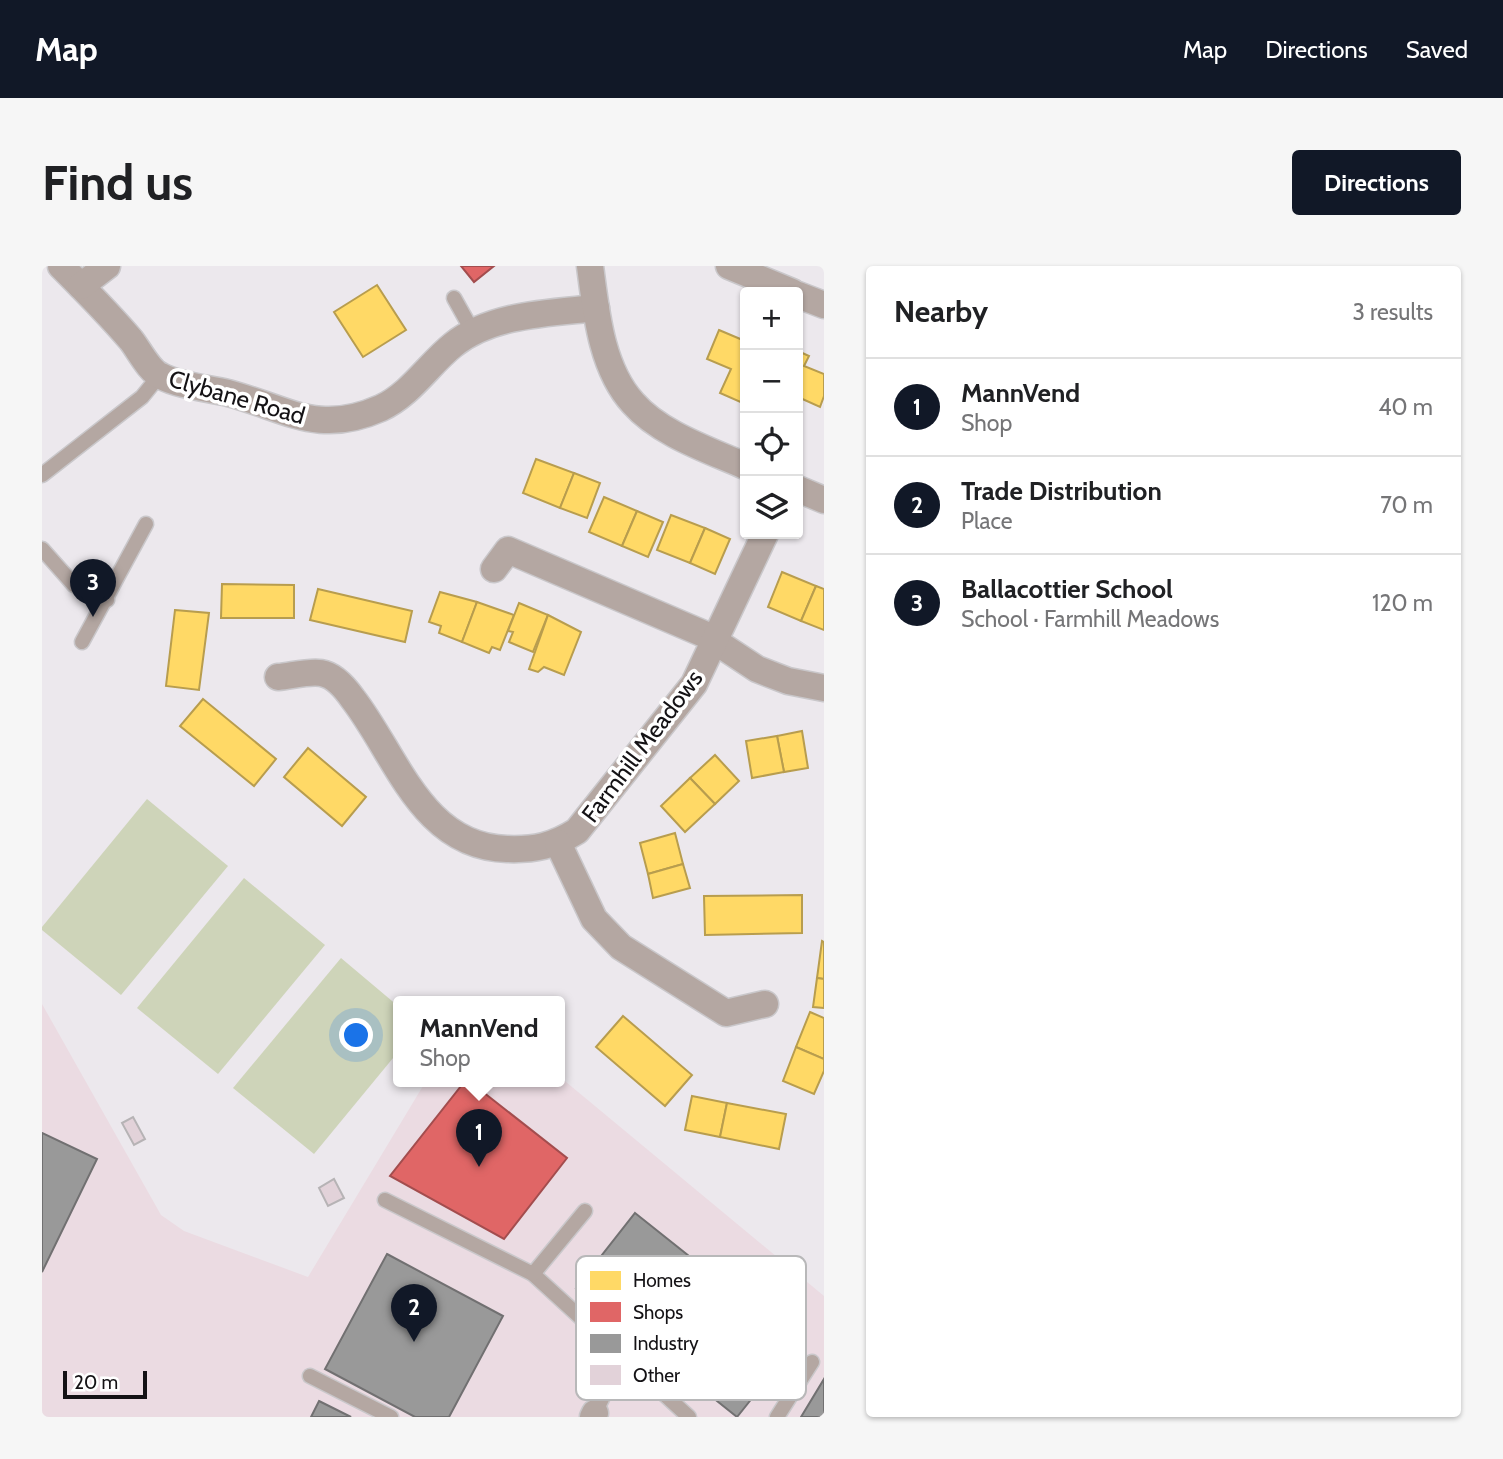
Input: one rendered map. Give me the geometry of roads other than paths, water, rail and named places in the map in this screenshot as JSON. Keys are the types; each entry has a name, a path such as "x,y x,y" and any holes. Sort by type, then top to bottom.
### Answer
{"street":[{"name":"Clybane Road","path":"61,266 159,376 243,397 278,412 322,422 350,418 383,407 402,394 453,345 473,332 539,314 596,308"},
{"path":"81,286 107,266"},
{"path":"590,266 605,347 620,386 634,405 657,423 740,464"},
{"path":"729,266 780,287"},
{"path":"803,297 824,305"},
{"path":"803,491 824,500"},
{"name":"Farmhill Meadows","path":"278,677 321,673 343,686 370,721 418,803 441,826 464,839 494,849 534,850 558,843 577,831 694,684 763,539"},
{"name":"Farmhill Meadows","path":"505,550 716,641 757,669 788,681 824,688"},
{"path":"558,843 594,919 621,947 732,1023 765,1004"}],"lane":[{"path":"454,298 473,332"},
{"path":"42,475 142,397 159,376"},
{"path":"82,642 146,524"},
{"path":"42,549 74,585 107,600"},
{"path":"384,1200 533,1273 576,1313"},
{"path":"533,1273 584,1211"},
{"path":"806,1371 812,1362"},
{"path":"310,1376 391,1417"},
{"path":"671,1400 689,1417"},
{"path":"777,1417 788,1400"}],"place":[{"name":"Ballacottier School","path":"93,617"},
{"name":"MannVend","path":"479,1167"},
{"name":"Trade Distribution","path":"414,1342"}]}
